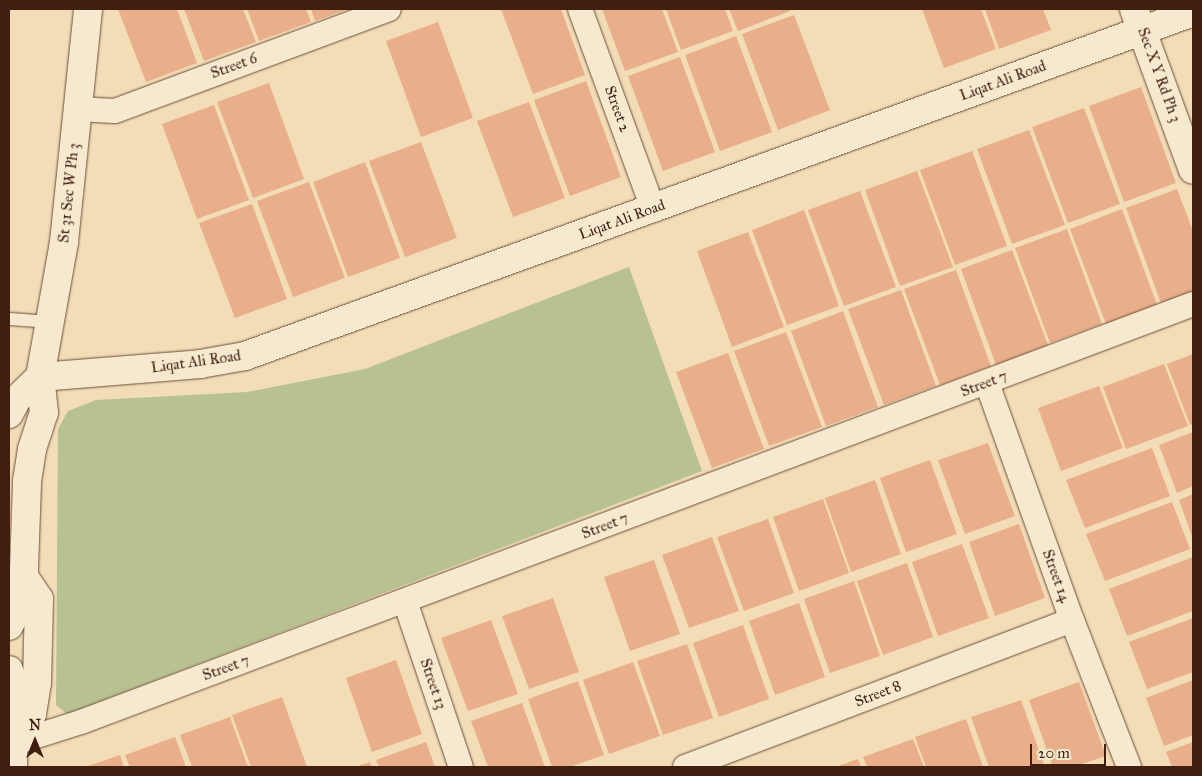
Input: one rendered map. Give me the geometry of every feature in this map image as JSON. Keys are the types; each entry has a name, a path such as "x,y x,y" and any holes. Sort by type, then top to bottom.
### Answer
{"street":[{"name":"St 31 Sec W Ph 3","path":"9,626 22,604 27,481 32,450 44,414 40,377 64,242 88,9"},
{"name":"Street 6","path":"78,109 115,111 389,9"},
{"name":"Street 2","path":"580,9 653,209"},
{"name":"Liqat Ali Road","path":"40,377 200,364 245,356 653,209 1138,20 1193,12"},
{"name":"Sec X Y Rd Ph 3","path":"1138,20 1193,170"},
{"name":"Street 7","path":"14,749 81,722 1193,304"},
{"path":"9,414 17,399 40,377"},
{"name":"Street 14","path":"987,383 1072,620 1129,767"},
{"path":"14,749 32,714 37,684 39,599 24,576"},
{"name":"Street 13","path":"405,601 461,767"},
{"name":"Street 8","path":"685,767 1072,620"},
{"path":"9,670 15,688 14,749"}],"lane":[{"path":"9,319 51,322"}],"green space":[{"path":"629,267 702,471 67,714 56,705 58,429 68,411 96,400 247,392 365,369"}],"building":[{"path":"118,9 177,9 197,63 146,82"},
{"path":"184,9 243,9 256,42 204,61"},
{"path":"247,9 306,9 311,22 259,41"},
{"path":"311,9 348,9 315,21"},
{"path":"501,9 561,9 585,75 533,94"},
{"path":"602,9 662,9 678,52 625,71"},
{"path":"666,9 725,9 733,31 681,50"},
{"path":"729,9 789,9 790,11 738,31"},
{"path":"922,9 981,9 996,49 944,68"},
{"path":"985,9 1043,9 1051,30 999,49"},
{"path":"794,15 830,110 778,130 742,34"},
{"path":"438,22 473,118 421,137 386,41"},
{"path":"736,36 772,132 720,151 685,55"},
{"path":"680,57 715,152 663,171 628,76"},
{"path":"586,81 621,177 570,196 534,100"},
{"path":"269,83 304,179 253,198 217,102"},
{"path":"1141,87 1176,183 1124,202 1089,106"},
{"path":"529,102 565,198 513,217 477,121"},
{"path":"214,105 249,200 197,219 162,124"},
{"path":"1084,108 1120,204 1068,223 1032,127"},
{"path":"1029,130 1065,225 1012,244 977,149"},
{"path":"421,142 457,238 405,257 369,161"},
{"path":"972,151 1007,246 955,265 920,170"},
{"path":"365,162 400,258 348,277 313,182"},
{"path":"917,171 953,267 900,286 865,190"},
{"path":"309,182 345,278 293,297 257,201"},
{"path":"1177,189 1193,231 1193,291 1161,303 1126,208"},
{"path":"860,191 896,287 844,306 808,210"},
{"path":"252,204 287,299 235,318 199,223"},
{"path":"1122,209 1157,305 1106,324 1070,229"},
{"path":"804,210 839,306 787,325 752,230"},
{"path":"1067,229 1102,324 1050,343 1015,248"},
{"path":"748,232 784,327 732,347 697,251"},
{"path":"1012,250 1048,345 996,365 961,269"},
{"path":"956,270 991,366 940,385 904,289"},
{"path":"901,290 936,386 884,405 848,309"},
{"path":"843,311 878,407 826,426 791,331"},
{"path":"786,332 822,427 769,446 734,351"},
{"path":"728,353 764,449 712,468 676,372"},
{"path":"1193,354 1193,424 1190,425 1167,364"},
{"path":"1164,364 1188,426 1126,449 1103,387"},
{"path":"1099,386 1123,448 1061,471 1038,408"},
{"path":"1193,432 1193,486 1177,493 1159,445"},
{"path":"988,443 1015,516 965,534 938,460"},
{"path":"1152,448 1170,496 1085,528 1066,480"},
{"path":"930,460 957,534 906,552 880,478"},
{"path":"875,480 901,554 851,572 825,498"},
{"path":"1193,494 1193,539 1179,500"},
{"path":"823,499 849,573 799,591 773,517"},
{"path":"1172,502 1190,549 1105,581 1086,534"},
{"path":"768,519 794,593 744,611 717,537"},
{"path":"1019,524 1045,598 995,616 969,542"},
{"path":"712,537 739,611 689,628 662,555"},
{"path":"962,544 989,618 938,636 912,562"},
{"path":"1193,557 1193,611 1127,636 1109,589"},
{"path":"654,560 680,634 630,651 604,577"},
{"path":"907,563 933,637 883,655 857,581"},
{"path":"854,581 880,656 830,673 804,599"},
{"path":"553,598 579,672 529,689 502,616"},
{"path":"799,603 825,677 775,695 749,621"},
{"path":"1193,618 1193,672 1147,689 1129,642"},
{"path":"491,620 518,694 468,711 441,638"},
{"path":"743,625 769,699 719,717 693,643"},
{"path":"687,644 713,718 663,735 637,661"},
{"path":"396,660 422,734 372,752 346,678"},
{"path":"633,662 660,736 609,754 583,680"},
{"path":"1193,680 1193,735 1164,746 1146,698"},
{"path":"578,681 604,755 570,767 552,767 528,699"},
{"path":"1079,682 1106,756 1073,767 1053,767 1029,700"},
{"path":"282,697 307,767 251,767 232,715"},
{"path":"1021,700 1045,767 989,767 971,717"},
{"path":"522,703 545,767 488,767 471,721"},
{"path":"230,717 248,767 192,767 180,735"},
{"path":"966,719 983,767 926,767 915,737"},
{"path":"175,737 186,767 130,767 125,755"},
{"path":"913,739 924,767 867,767 863,757"},
{"path":"426,742 435,767 379,767 376,760"},
{"path":"1193,742 1193,767 1172,767 1166,752"},
{"path":"120,755 124,767 85,767"},
{"path":"858,759 861,767 835,767"},
{"path":"370,762 372,767 355,767"}]}
